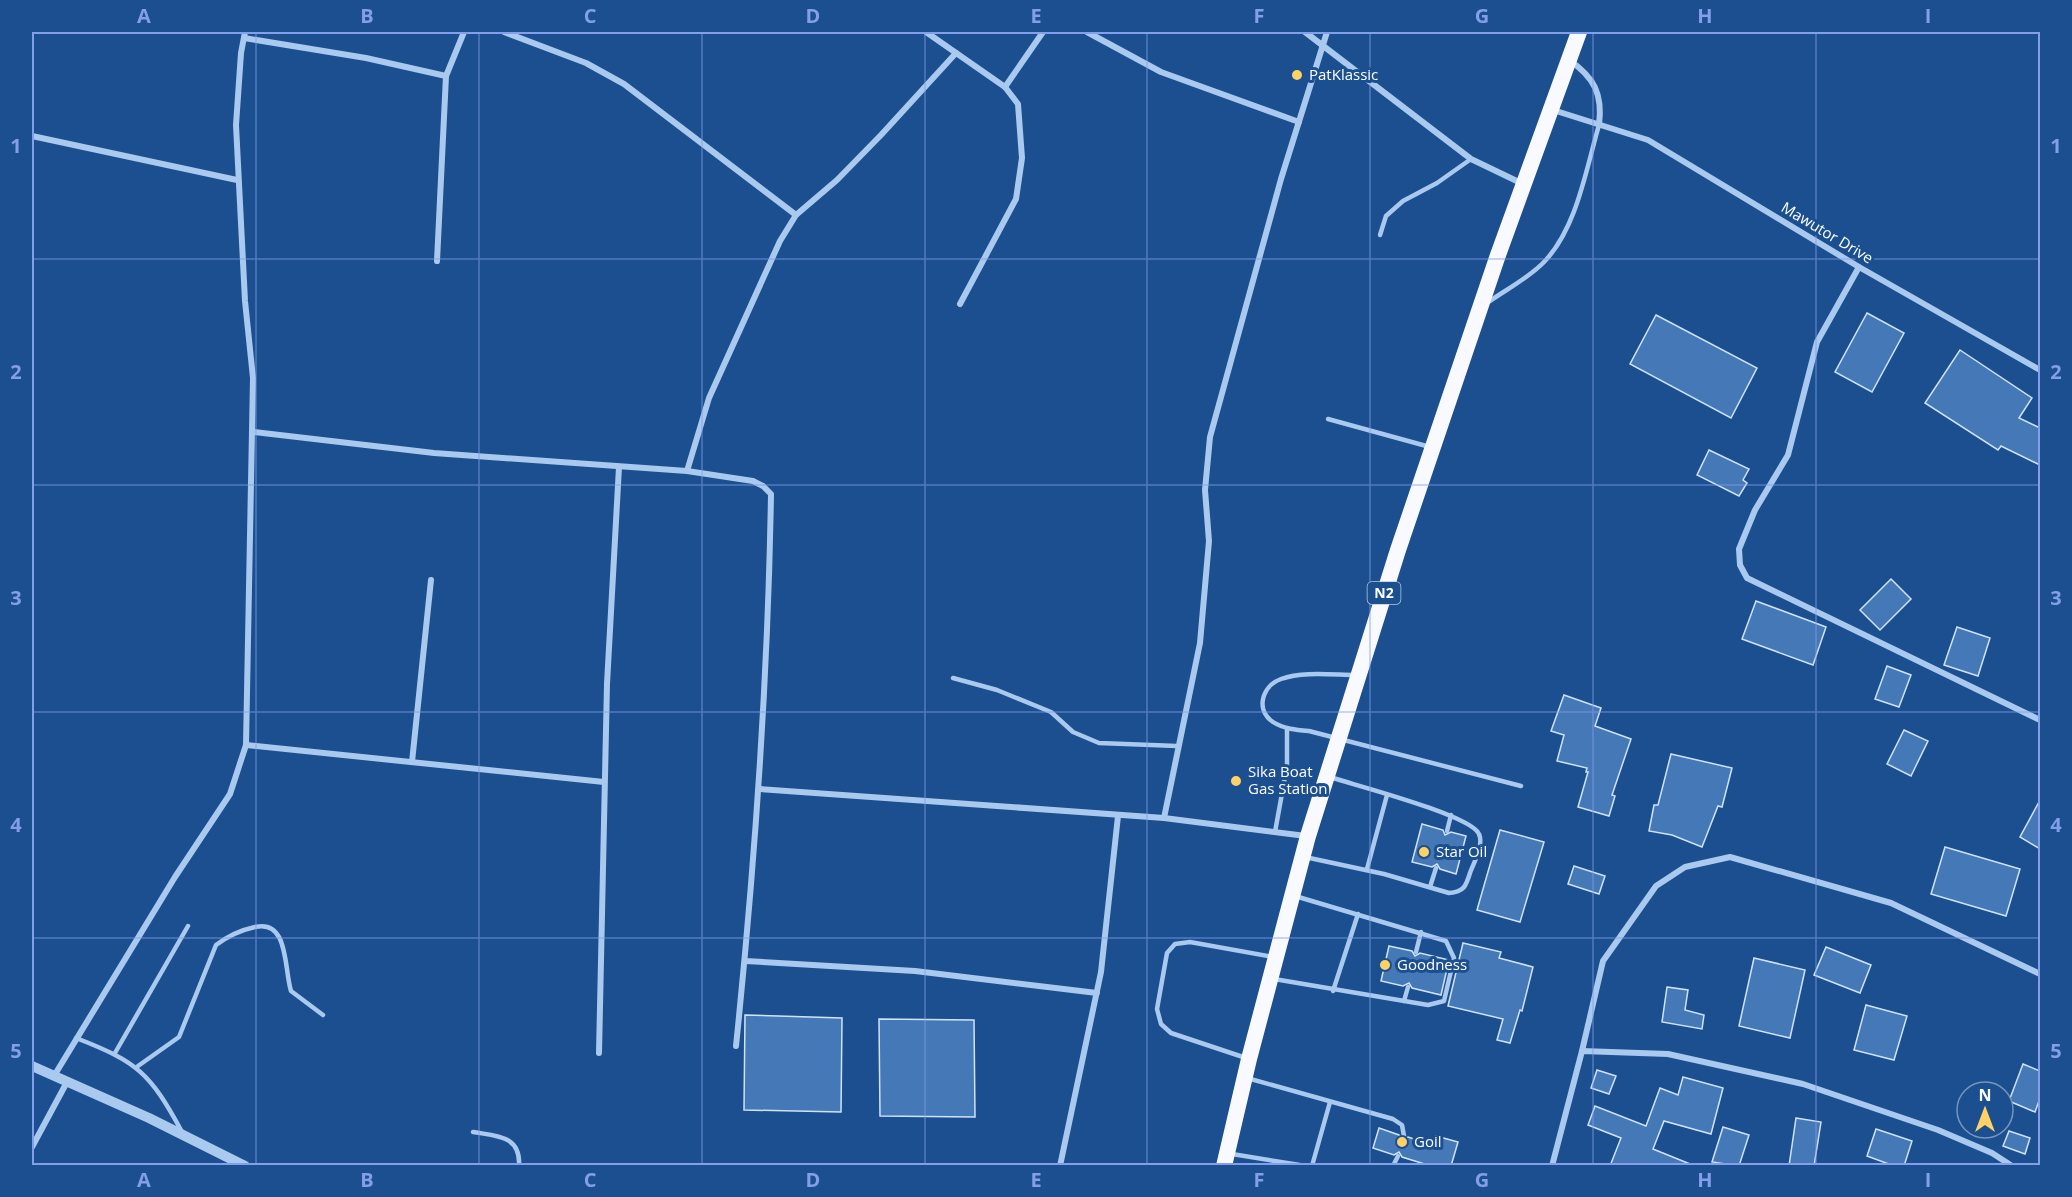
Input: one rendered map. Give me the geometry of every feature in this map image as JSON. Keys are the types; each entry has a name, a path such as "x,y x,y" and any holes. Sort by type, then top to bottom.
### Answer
{"highway":[{"name":"N2","path":"1225,1159 1248,1059 1308,836 1432,448 1523,184 1579,32"}],"street":[{"path":"437,261 446,76 464,32"},
{"path":"504,32 586,63 624,84 796,215"},
{"path":"926,32 1005,87 1018,104 1022,158 1016,200 960,304"},
{"path":"1005,87 1043,32"},
{"path":"1087,32 1161,72 1299,122"},
{"path":"1305,32 1471,159 1523,184"},
{"path":"1164,818 1200,643 1209,541 1205,490 1210,437 1326,32"},
{"path":"53,1077 230,794 246,745 254,432 253,378 237,180 236,125 244,34 446,76"},
{"path":"687,471 709,398 780,241 796,215 837,180 874,143 956,53"},
{"path":"1568,59 1593,80 1599,94 1599,125"},
{"name":"Mawutor Drive","path":"1551,109 1648,140 1859,267 2040,369"},
{"path":"32,136 237,180"},
{"path":"1859,267 1817,342 1788,455 1755,510 1739,549 1740,565 1747,578 2040,720"},
{"path":"254,432 434,453 687,471 753,481 763,486 771,494 769,636 760,789 736,1046"},
{"path":"599,1053 604,782 619,467"},
{"path":"412,762 431,580"},
{"path":"246,745 604,782"},
{"path":"760,789 1164,818 1308,836"},
{"path":"1060,1166 1101,972 1118,816"},
{"path":"1552,1166 1603,961 1656,886 1685,867 1730,857 1891,903 2040,974"},
{"path":"745,961 915,971 1097,993"},
{"path":"1582,1051 1668,1054 1803,1084 1938,1131 1992,1153 2012,1166"},
{"path":"32,1066 184,1135 242,1165"},
{"path":"32,1147 67,1082"}],"lane":[{"path":"1480,308 1542,264 1556,249 1572,214 1599,125"},
{"path":"1380,235 1386,216 1402,201 1437,183 1471,159"},
{"path":"1328,419 1432,448"},
{"path":"1359,675 1281,679 1268,688 1262,697 1262,710 1272,721 1287,728 1339,739 1521,786"},
{"path":"953,678 997,690 1051,712 1073,732 1099,743 1177,746"},
{"path":"1275,832 1287,766 1287,728"},
{"path":"1303,856 1367,869 1449,893 1459,892 1466,887 1481,842 1479,832 1471,824 1451,815 1327,776"},
{"path":"1367,869 1387,795"},
{"path":"1447,831 1451,815"},
{"path":"1430,887 1436,868"},
{"path":"1271,978 1333,991 1428,1005 1444,1001 1454,958 1446,941 1293,896"},
{"path":"1333,991 1358,914"},
{"path":"138,1066 179,1037 216,945 226,937 247,928 264,925 273,928 280,937 284,950 291,991 323,1015"},
{"path":"115,1053 188,926"},
{"path":"1416,952 1421,932"},
{"path":"1248,1059 1171,1033 1161,1024 1157,1009 1167,953 1175,944 1190,942 1276,958"},
{"path":"1404,1001 1408,987"},
{"path":"76,1038 115,1053 138,1066 164,1097 184,1135"},
{"path":"1244,1077 1393,1119 1402,1125 1404,1136"},
{"path":"1312,1166 1330,1102"},
{"path":"473,1132 510,1139 516,1145 519,1166"},
{"path":"1393,1166 1398,1156"},
{"path":"1225,1159 1306,1166"}],"building":[{"path":"1867,313 1904,333 1872,392 1835,372"},
{"path":"1656,315 1757,368 1731,418 1630,364"},
{"path":"1960,350 2032,398 2019,418 2040,428 2040,465 2001,446 1998,450 1925,403"},
{"path":"1709,450 1749,469 1743,480 1747,483 1739,496 1697,475"},
{"path":"1891,579 1911,599 1880,630 1860,610"},
{"path":"1756,601 1826,627 1813,665 1742,639"},
{"path":"1957,627 1990,638 1978,676 1944,665"},
{"path":"1887,666 1911,675 1899,707 1875,699"},
{"path":"1564,695 1601,708 1595,726 1631,739 1612,795 1615,796 1609,816 1578,807 1588,772 1586,772 1587,768 1557,761 1564,735 1551,731"},
{"path":"1904,730 1928,741 1911,776 1887,764"},
{"path":"1671,754 1732,768 1722,807 1718,806 1702,847 1672,835 1649,831 1654,805 1658,805"},
{"path":"2040,800 2040,849 2020,837"},
{"path":"1422,824 1443,830 1445,835 1451,832 1466,836 1456,874 1440,869 1437,864 1432,867 1412,862"},
{"path":"1500,830 1544,842 1520,922 1477,910"},
{"path":"1945,847 2020,869 2006,916 1931,894"},
{"path":"1574,866 1605,876 1599,894 1568,884"},
{"path":"1463,943 1501,952 1499,958 1533,967 1522,1011 1520,1010 1510,1043 1497,1040 1503,1019 1448,1006"},
{"path":"1389,946 1412,951 1415,956 1420,953 1449,960 1441,995 1412,988 1409,983 1403,986 1381,981"},
{"path":"1826,947 1871,965 1860,993 1814,975"},
{"path":"1754,958 1805,970 1790,1038 1739,1026"},
{"path":"1667,987 1688,990 1685,1010 1704,1015 1702,1029 1662,1022"},
{"path":"1866,1005 1907,1016 1894,1060 1854,1050"},
{"path":"745,1015 842,1018 841,1112 744,1110"},
{"path":"879,1019 974,1020 975,1117 880,1116"},
{"path":"2023,1064 2040,1071 2040,1098 2035,1112 2015,1104 2015,1085"},
{"path":"1597,1070 1616,1076 1609,1094 1591,1088"},
{"path":"1683,1077 1723,1088 1711,1134 1664,1121 1653,1149 1695,1166 1610,1166 1621,1138 1588,1125 1595,1106 1646,1126 1660,1088 1678,1095"},
{"path":"1796,1118 1821,1122 1814,1166 1789,1166"},
{"path":"1723,1127 1749,1135 1739,1166 1712,1162"},
{"path":"1379,1128 1399,1135 1403,1140 1408,1137 1433,1145 1436,1136 1458,1142 1451,1166 1431,1166 1402,1157 1399,1152 1394,1155 1373,1148"},
{"path":"1876,1129 1912,1141 1904,1166 1894,1166 1867,1156"},
{"path":"2015,1133 2030,1138 2025,1154 2003,1146 2005,1140 2015,1140"}],"place":[{"name":"PatKlassic","path":"1297,75"},
{"name":"Sika Boat Gas Station","path":"1236,781"},
{"name":"Star Oil","path":"1424,852"},
{"name":"Goodness","path":"1385,965"},
{"name":"Goil","path":"1402,1142"}]}
